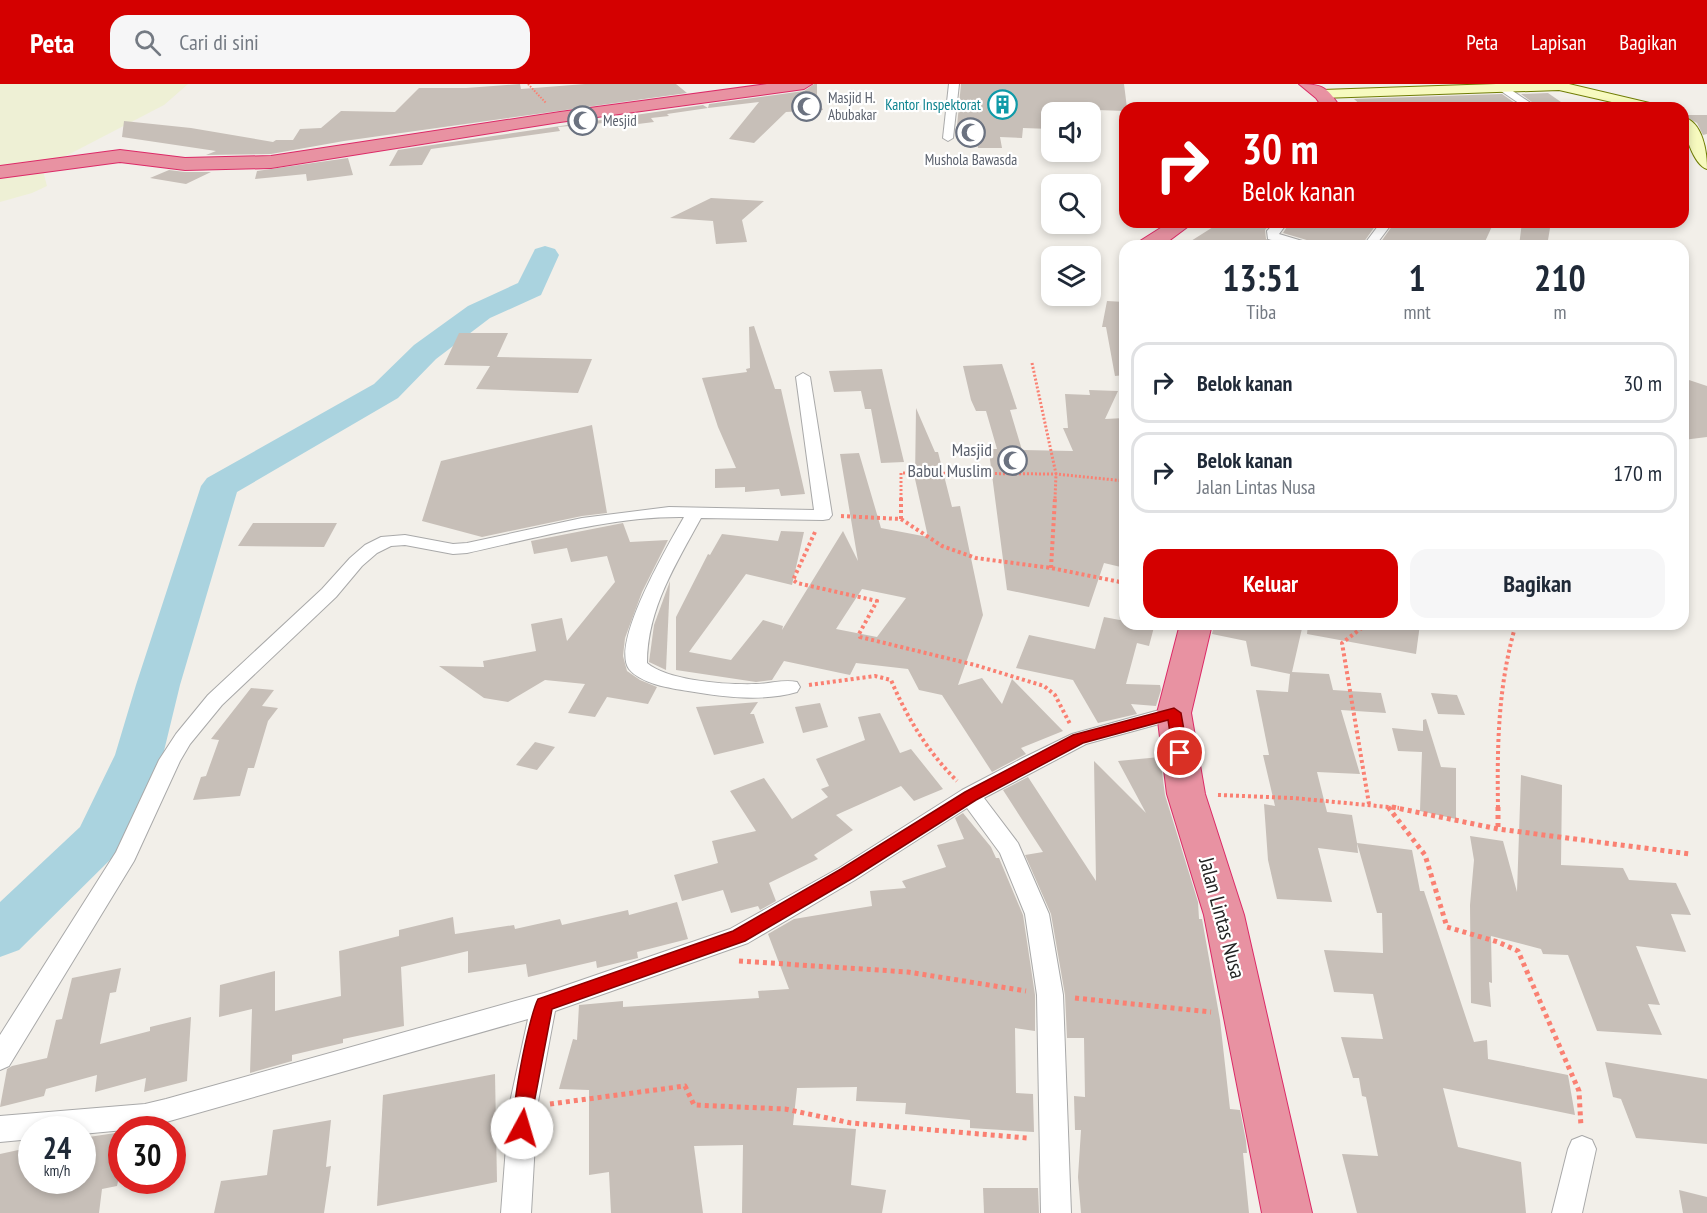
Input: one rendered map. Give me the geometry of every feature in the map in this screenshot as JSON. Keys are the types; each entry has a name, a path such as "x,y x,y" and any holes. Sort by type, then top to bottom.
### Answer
{"highway":[{"path":"0,172 111,157 150,158 185,164 219,165 282,161 560,117 804,84"},
{"path":"1307,84 1327,101"},
{"path":"1157,240 1175,228"},
{"name":"Jalan Lintas Nusa","path":"1195,630 1174,713 1186,794 1224,915 1248,1016 1287,1213"}],"main road":[{"path":"1327,101 1501,87 1565,87 1628,102"},
{"path":"1689,132 1707,164"}],"street":[{"path":"948,138 954,84"},
{"path":"1501,87 1524,102"},
{"path":"1276,228 1272,236 1285,240"},
{"path":"0,1058 126,855 170,760 183,739 215,700 329,593 356,562 371,549 387,541 405,540 460,549 622,516 696,511 823,515 803,377"},
{"path":"696,511 646,609 637,639 637,665 645,673 677,682 743,691 790,687"},
{"path":"0,1129 145,1116 198,1104 544,1004 739,936 847,874 970,796 1079,739 1174,713"},
{"path":"970,796 1010,849 1037,914 1050,995 1056,1213"},
{"path":"516,1213 523,1107 544,1004"},
{"path":"1567,1213 1582,1149"}],"path":[{"path":"1032,363 1056,474 1051,568"},
{"path":"901,519 901,473 1056,474 1119,480"},
{"path":"1079,739 1055,695 1044,686 975,665 864,639 859,634 877,601 794,581 823,515 901,519 942,546 976,558 1051,568 1119,582"},
{"path":"1359,630 1342,643 1369,804"},
{"path":"1498,829 1497,735 1506,651 1514,630"},
{"path":"790,687 875,676 891,680 908,717 942,766 970,796"},
{"path":"1186,794 1293,798 1388,806 1498,829 1690,854"},
{"path":"1388,806 1425,855 1447,927 1498,942 1518,951 1579,1091 1582,1149"},
{"path":"729,960 908,972 1050,995 1248,1016"},
{"path":"523,1107 623,1096 685,1086 694,1105 785,1109 851,1123 1055,1140"}],"green space":[{"path":"0,84 188,84 164,105 60,159 0,168"},
{"path":"43,171 47,186 0,202 0,177"}],"building":[{"path":"520,84 521,89 585,84 676,84 687,93 344,141 271,154 206,155 216,151 122,137 124,121 191,128 273,142 293,140 300,129 321,128 341,111 395,112 419,88 466,88"},
{"path":"817,84 817,95 823,110 786,112 754,143 729,139 759,102 708,108 709,104 804,91"},
{"name":"Kantor Inspektorat","path":"961,84 1124,84 1126,102 1119,102 1119,111 1101,110 1101,102 1041,102 1041,129 1023,128 1022,138 1000,137 1002,148 978,148 975,135 960,135 962,127 957,126"},
{"path":"1548,93 1561,102 1532,102 1521,94"},
{"path":"1502,94 1513,102 1357,102 1354,99"},
{"path":"703,105 708,108 651,118 654,122 630,125 627,121 558,127 560,131 431,149 422,165 389,166 398,150"},
{"path":"1689,115 1707,115 1707,134 1703,135 1697,123 1689,118"},
{"path":"348,158 353,175 307,181 306,174 255,179 257,171"},
{"path":"169,170 211,172 186,184 150,178"},
{"path":"711,198 764,201 742,220 747,242 716,244 713,221 670,218"},
{"path":"1212,228 1267,228 1266,239 1269,240 1192,240"},
{"path":"1286,228 1374,228 1365,240 1307,240 1283,233"},
{"path":"1391,228 1491,228 1486,240 1382,240"},
{"path":"1521,228 1550,228 1548,240 1520,240"},
{"path":"1107,301 1119,302 1119,376 1115,376 1106,327 1102,327"},
{"path":"754,326 775,389 781,389 805,494 781,496 779,489 745,492 745,487 715,488 715,469 736,468 718,427 702,378 747,372 746,369 750,368 749,327"},
{"path":"459,333 508,333 497,357 592,359 578,393 476,389 490,366 444,365"},
{"path":"1002,364 1017,409 1010,410 1022,450 1073,451 1063,428 1068,428 1065,394 1090,395 1089,390 1118,391 1105,419 1119,418 1119,567 1104,563 1089,607 1007,590 989,452 991,449 997,449 986,411 976,411 971,400 963,366"},
{"path":"882,369 904,462 881,463 871,409 865,409 861,391 834,392 829,371"},
{"path":"1689,380 1707,386 1707,437 1689,439"},
{"path":"916,408 935,452 938,452 952,507 960,506 983,615 958,685 982,678 1002,704 1012,679 1063,731 1021,748 1026,754 992,772 942,695 919,690 908,669 856,663 850,675 784,661 772,680 756,682 676,670 676,617 708,554 710,555 722,534 778,541 781,531 804,532 792,585 746,574 689,652 731,660 763,620 783,626 782,630 843,531 858,561 840,454 859,453 881,528 928,537 915,479","holes":["862,589 906,598 877,637 836,629"]},
{"path":"592,425 607,513 482,537 422,521 441,461"},
{"path":"253,523 337,523 324,547 238,546"},
{"path":"623,523 630,542 668,540 642,592 625,638 623,656 627,671 640,680 657,687 648,704 607,697 595,717 568,713 585,684 545,680 508,702 484,698 439,666 484,667 483,661 536,651 531,624 562,618 567,641 615,582 607,556 571,562 567,548 534,554 531,541"},
{"path":"670,581 666,670 649,662 654,625"},
{"path":"1104,617 1119,620 1119,630 1153,630 1149,646 1137,643 1126,684 1160,685 1161,690 1156,706 1131,704 1137,714 1098,723 1073,680 1016,668 1029,635 1095,649"},
{"path":"1213,630 1302,630 1292,672 1329,674 1333,690 1381,693 1386,713 1341,710 1360,774 1317,772 1327,812 1352,815 1357,843 1358,853 1318,848 1332,902 1277,899 1268,860 1264,804 1275,806 1263,755 1269,755 1256,690 1288,692 1290,674 1251,666 1246,641 1212,634"},
{"path":"1307,630 1419,630 1416,654 1307,634"},
{"path":"251,688 274,690 262,706 278,708 268,721 254,768 248,768 240,796 193,800 201,777 206,776 219,740 211,739"},
{"path":"1431,693 1457,695 1465,715 1438,714"},
{"path":"758,702 750,714 754,714 764,743 714,755 696,707"},
{"path":"820,703 828,727 803,733 795,707"},
{"path":"880,713 900,753 911,749 943,789 914,801 901,786 836,815 853,830 814,855 818,859 769,883 776,901 760,910 758,906 731,913 723,890 682,901 674,875 718,863 712,841 756,831 730,791 764,778 792,819 828,797 821,789 829,786 816,759 865,740 858,717"},
{"path":"1426,719 1441,767 1456,768 1456,819 1420,811 1422,752 1398,751 1392,728 1423,731 1423,720"},
{"path":"535,742 555,747 537,770 516,765"},
{"path":"1160,757 1165,795 1198,902 1199,919 1202,919 1220,1020 1230,1109 1240,1110 1246,1141 1247,1153 1243,1153 1249,1213 1081,1213 1078,1177 1081,1130 1075,1130 1074,1096 1085,1097 1084,1038 1067,1038 1065,995 1051,914 1025,855 1043,852 1003,790 1028,777 1096,881 1094,761 1146,813 1118,761"},
{"path":"1521,775 1562,785 1561,865 1623,868 1629,880 1676,883 1691,915 1671,914 1686,952 1636,946 1660,1005 1648,1004 1662,1035 1597,1031 1568,955 1543,954 1541,949 1491,936 1492,983 1489,982 1491,1007 1471,1003 1470,905 1474,860 1470,836 1503,841 1517,892"},
{"path":"963,813 991,847 996,858 999,858 1023,915 1035,995 1035,1031 1015,1028 1016,1093 1033,1094 1034,1132 970,1128 970,1120 905,1114 906,1103 856,1101 857,1087 797,1088 793,1125 856,1129 851,1185 886,1190 882,1213 742,1213 743,1145 694,1146 703,1213 611,1213 609,1172 589,1175 589,1090 559,1089 573,1039 577,1040 579,1005 623,1001 623,1007 759,998 758,991 789,989 768,934 794,919 872,906 870,891 906,888 902,881 946,867 937,845 964,839 955,818"},
{"path":"1357,843 1412,850 1420,891 1424,891 1474,1042 1487,1040 1488,1059 1568,1075 1575,1115 1443,1088 1458,1147 1521,1162 1526,1213 1357,1213 1342,1154 1378,1156 1366,1097 1362,1096 1359,1078 1353,1078 1341,1037 1383,1039 1373,994 1334,992 1324,950 1383,953 1382,913 1377,913"},
{"path":"677,902 688,939 637,952 638,958 597,968 596,961 528,977 526,964 468,973 468,951 401,967 404,1026 343,1039 343,1043 292,1055 292,1061 250,1073 252,1009 219,1017 220,985 275,971 275,1011 341,996 339,951 399,936 399,930 453,917 455,934 514,925 515,929 560,919 562,925 628,910 629,915"},
{"path":"121,968 116,992 110,993 100,1044 150,1031 150,1027 191,1017 187,1081 144,1092 146,1078 95,1092 97,1075 46,1089 44,1096 0,1107 7,1069 47,1058 56,1020 62,1019 72,978"},
{"path":"1605,1062 1707,1079 1707,1144 1636,1138 1621,1099 1613,1097"},
{"path":"495,1074 497,1182 377,1206 383,1095"},
{"path":"331,1120 326,1167 331,1166 324,1213 214,1213 221,1181 267,1175 273,1130"},
{"path":"108,1134 108,1188 102,1189 99,1213 0,1213 0,1154 18,1150 18,1194 96,1194 96,1136"},
{"path":"983,1188 1038,1188 1039,1213 984,1213"},
{"path":"1679,1190 1707,1197 1707,1213 1683,1213"}],"waterway":[{"path":"0,935 100,839 139,755 158,685 220,486 386,391 425,352 479,312 530,289 545,255"}],"place":[{"name":"Kantor Inspektorat","path":"1002,105"},
{"name":"Masjid H. Abubakar","path":"807,107"},
{"name":"Mesjid","path":"582,121"},
{"name":"Mushola Bawasda","path":"971,133"},
{"name":"Masjid Babul Muslim","path":"1013,460"}],"route":[{"path":"522,1128 523,1107 544,1004 739,936 847,874 970,796 1079,739 1174,713 1180,753"}]}
